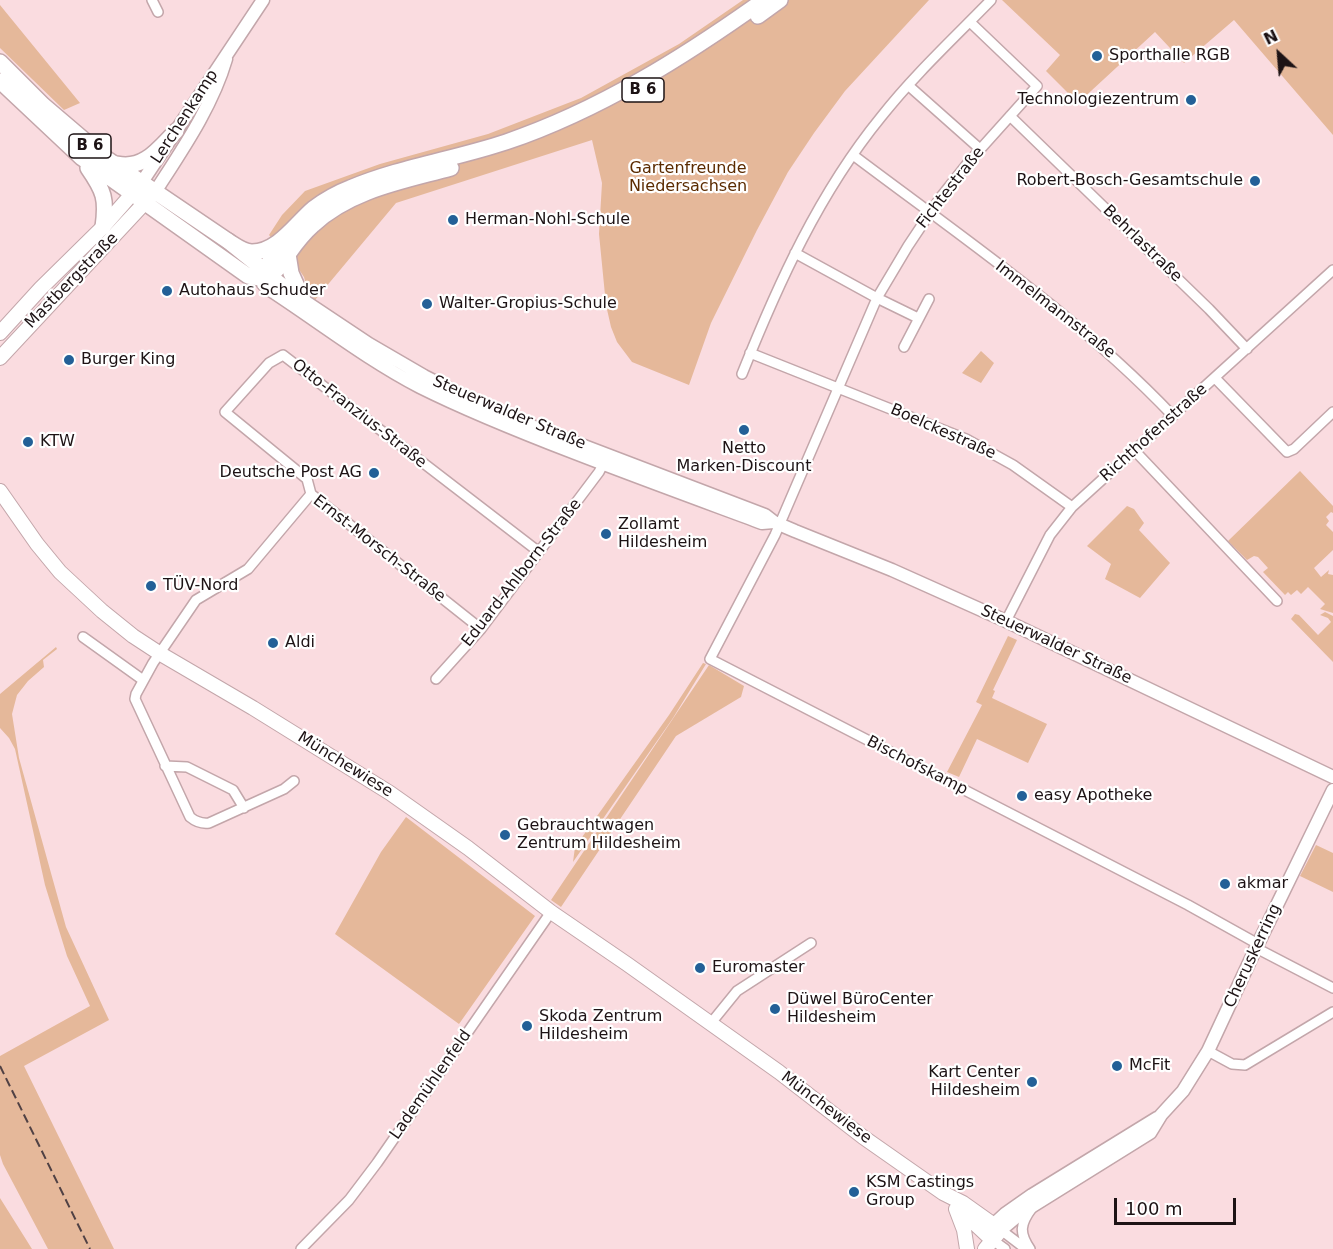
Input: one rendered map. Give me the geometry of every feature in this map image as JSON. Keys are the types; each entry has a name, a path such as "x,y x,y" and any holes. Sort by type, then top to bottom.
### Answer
{"main road":[{"name":"B 6","path":"228,241 242,250 258,251 288,234 315,208 346,189 380,177 507,142 548,126 611,96 667,65 764,0"},
{"name":"B 6","path":"262,275 278,269 314,224 337,207 384,187 510,151 585,120 670,74 780,0"},
{"name":"B 6","path":"0,62 82,139 142,182"},
{"name":"B 6","path":"0,81 82,158 132,195"},
{"path":"113,162 127,166 138,164 149,158 176,131"},
{"path":"82,158 101,187 106,208 103,227"},
{"name":"Steuerwalder Straße","path":"142,182 228,241 262,275"},
{"name":"Mastbergstraße","path":"0,333 41,288 103,227 142,182"},
{"name":"Mastbergstraße","path":"0,358 155,192"},
{"name":"Steuerwalder Straße","path":"132,195 262,275"},
{"path":"262,275 288,234"},
{"path":"288,254 291,273 303,300"},
{"name":"Münchewiese","path":"0,490 37,544 60,572 102,611 159,654 366,777 468,848 551,912 802,1089 863,1137 943,1193 963,1203 991,1235"},
{"name":"Münchewiese","path":"943,1193 991,1235"},
{"name":"Münchewiese","path":"954,1205 964,1230 967,1249"},
{"path":"976,1249 991,1235"}],"street":[{"path":"152,0 158,12"},
{"name":"Lerchenkamp","path":"142,182 263,0"},
{"path":"741,374 795,253 829,192 853,155 881,117 990,0"},
{"name":"Fichtestraße","path":"777,523 877,298 930,213 980,149 1038,86 970,22"},
{"name":"Lerchenkamp","path":"155,192 201,118 221,77 228,53"},
{"path":"909,86 980,149"},
{"name":"Behrlastraße","path":"1010,116 1209,309 1246,349"},
{"name":"Immelmannstraße","path":"853,155 1093,339 1173,416"},
{"path":"795,253 918,318"},
{"name":"Richthofenstraße","path":"1006,621 1050,535 1072,507 1333,270"},
{"name":"Steuerwalder Straße","path":"262,275 273,292 332,333 419,386 462,407 604,459"},
{"name":"Steuerwalder Straße","path":"262,275 369,344 424,376 516,420 604,459 762,523 777,523 892,570 1006,621 1333,777"},
{"path":"904,347 929,299"},
{"name":"Boelckestraße","path":"750,353 936,426 988,450 1072,507"},
{"name":"Otto-Franzius-Straße","path":"311,494 307,479 225,412 269,363 283,355 539,552"},
{"path":"1215,378 1287,452 1294,449 1333,412"},
{"path":"1135,451 1277,601"},
{"name":"Eduard-Ahlborn-Straße","path":"436,679 482,629 599,472 604,459"},
{"name":"Ernst-Morsch-Straße","path":"143,681 196,600 248,569 311,494 482,629"},
{"name":"Bischofskamp","path":"777,523 710,659 1188,905 1333,988"},
{"path":"83,637 143,681 135,699 190,817 195,821 202,824 209,823 284,789 294,781"},
{"path":"165,766 187,767 233,790 244,808"},
{"name":"Cheruskerring","path":"991,1235 1150,1133 1161,1115 1184,1091 1208,1051 1333,790"},
{"name":"Lademühlenfeld","path":"301,1249 349,1200 377,1163 551,912"},
{"path":"711,1023 738,991 811,943"},
{"path":"1208,1051 1232,1064 1245,1065 1333,1012"},
{"name":"Cheruskerring","path":"991,1235 1005,1214 1161,1115"},
{"path":"1028,1249 1021,1232 1023,1222 1033,1207"},
{"path":"991,1235 1028,1249"},
{"path":"991,1235 1005,1249"}],"green space":[{"name":"Gartenfreunde Niedersachsen","path":"743,0 929,0 845,91 788,172 711,323 689,385 632,362 617,342 611,327 606,305 599,234 602,183 592,140 396,203 315,300 298,268 269,235 282,215 305,191 380,164 488,134 581,98 679,44"},
{"path":"1002,0 1333,0 1333,135 1234,20 1184,63 1155,32 1078,103 1046,71 1060,55"},
{"path":"0,5 80,103 64,110 0,48"},
{"path":"981,351 994,363 981,383 962,373"},
{"path":"1300,471 1333,506 1333,513 1331,512 1326,517 1329,521 1326,525 1333,532 1333,550 1314,568 1321,577 1329,570 1328,574 1333,575 1333,613 1320,609 1325,604 1308,587 1301,594 1297,590 1291,595 1288,592 1285,595 1263,572 1268,568 1258,557 1254,556 1247,560 1228,541"},
{"path":"1127,506 1134,509 1144,523 1139,530 1170,563 1140,598 1105,579 1111,564 1087,546"},
{"path":"1325,612 1333,616 1333,662 1291,619 1295,614 1299,615 1318,635 1331,622 1320,615"},
{"path":"1008,636 1017,640 993,690 995,691 992,698 1047,724 1028,763 977,739 959,777 947,772 982,705 976,702"},
{"path":"56,647 57,649 43,660 44,667 17,695 12,714 19,758 66,927 109,1020 24,1066 114,1249 48,1249 0,1155 0,1056 90,1006 67,956 45,885 15,749 0,728 0,694"},
{"path":"703,663 706,664 673,718 573,862 575,847"},
{"path":"709,665 744,686 741,697 676,736 561,907 551,900"},
{"path":"406,817 535,916 459,1024 335,934 381,852"},
{"path":"1316,845 1333,853 1333,892 1300,876"},
{"path":"0,1198 32,1249 0,1249"}],"railway":[{"path":"0,1066 90,1249"}],"place":[{"name":"Sporthalle RGB","path":"1097,56"},
{"name":"Technologiezentrum","path":"1191,100"},
{"name":"Robert-Bosch-Gesamtschule","path":"1255,181"},
{"name":"Herman-Nohl-Schule","path":"453,220"},
{"name":"Autohaus Schuder","path":"167,291"},
{"name":"Walter-Gropius-Schule","path":"427,304"},
{"name":"Burger King","path":"69,360"},
{"name":"Netto Marken-Discount","path":"744,430"},
{"name":"KTW","path":"28,442"},
{"name":"Deutsche Post AG","path":"374,473"},
{"name":"Zollamt Hildesheim","path":"606,534"},
{"name":"TÜV-Nord","path":"151,586"},
{"name":"Aldi","path":"273,643"},
{"name":"easy Apotheke","path":"1022,796"},
{"name":"Gebrauchtwagen Zentrum Hildesheim","path":"505,835"},
{"name":"akmar","path":"1225,884"},
{"name":"Euromaster","path":"700,968"},
{"name":"Düwel BüroCenter Hildesheim","path":"775,1009"},
{"name":"Skoda Zentrum Hildesheim","path":"527,1026"},
{"name":"McFit","path":"1117,1066"},
{"name":"Kart Center Hildesheim","path":"1032,1082"},
{"name":"KSM Castings Group","path":"854,1192"}]}
